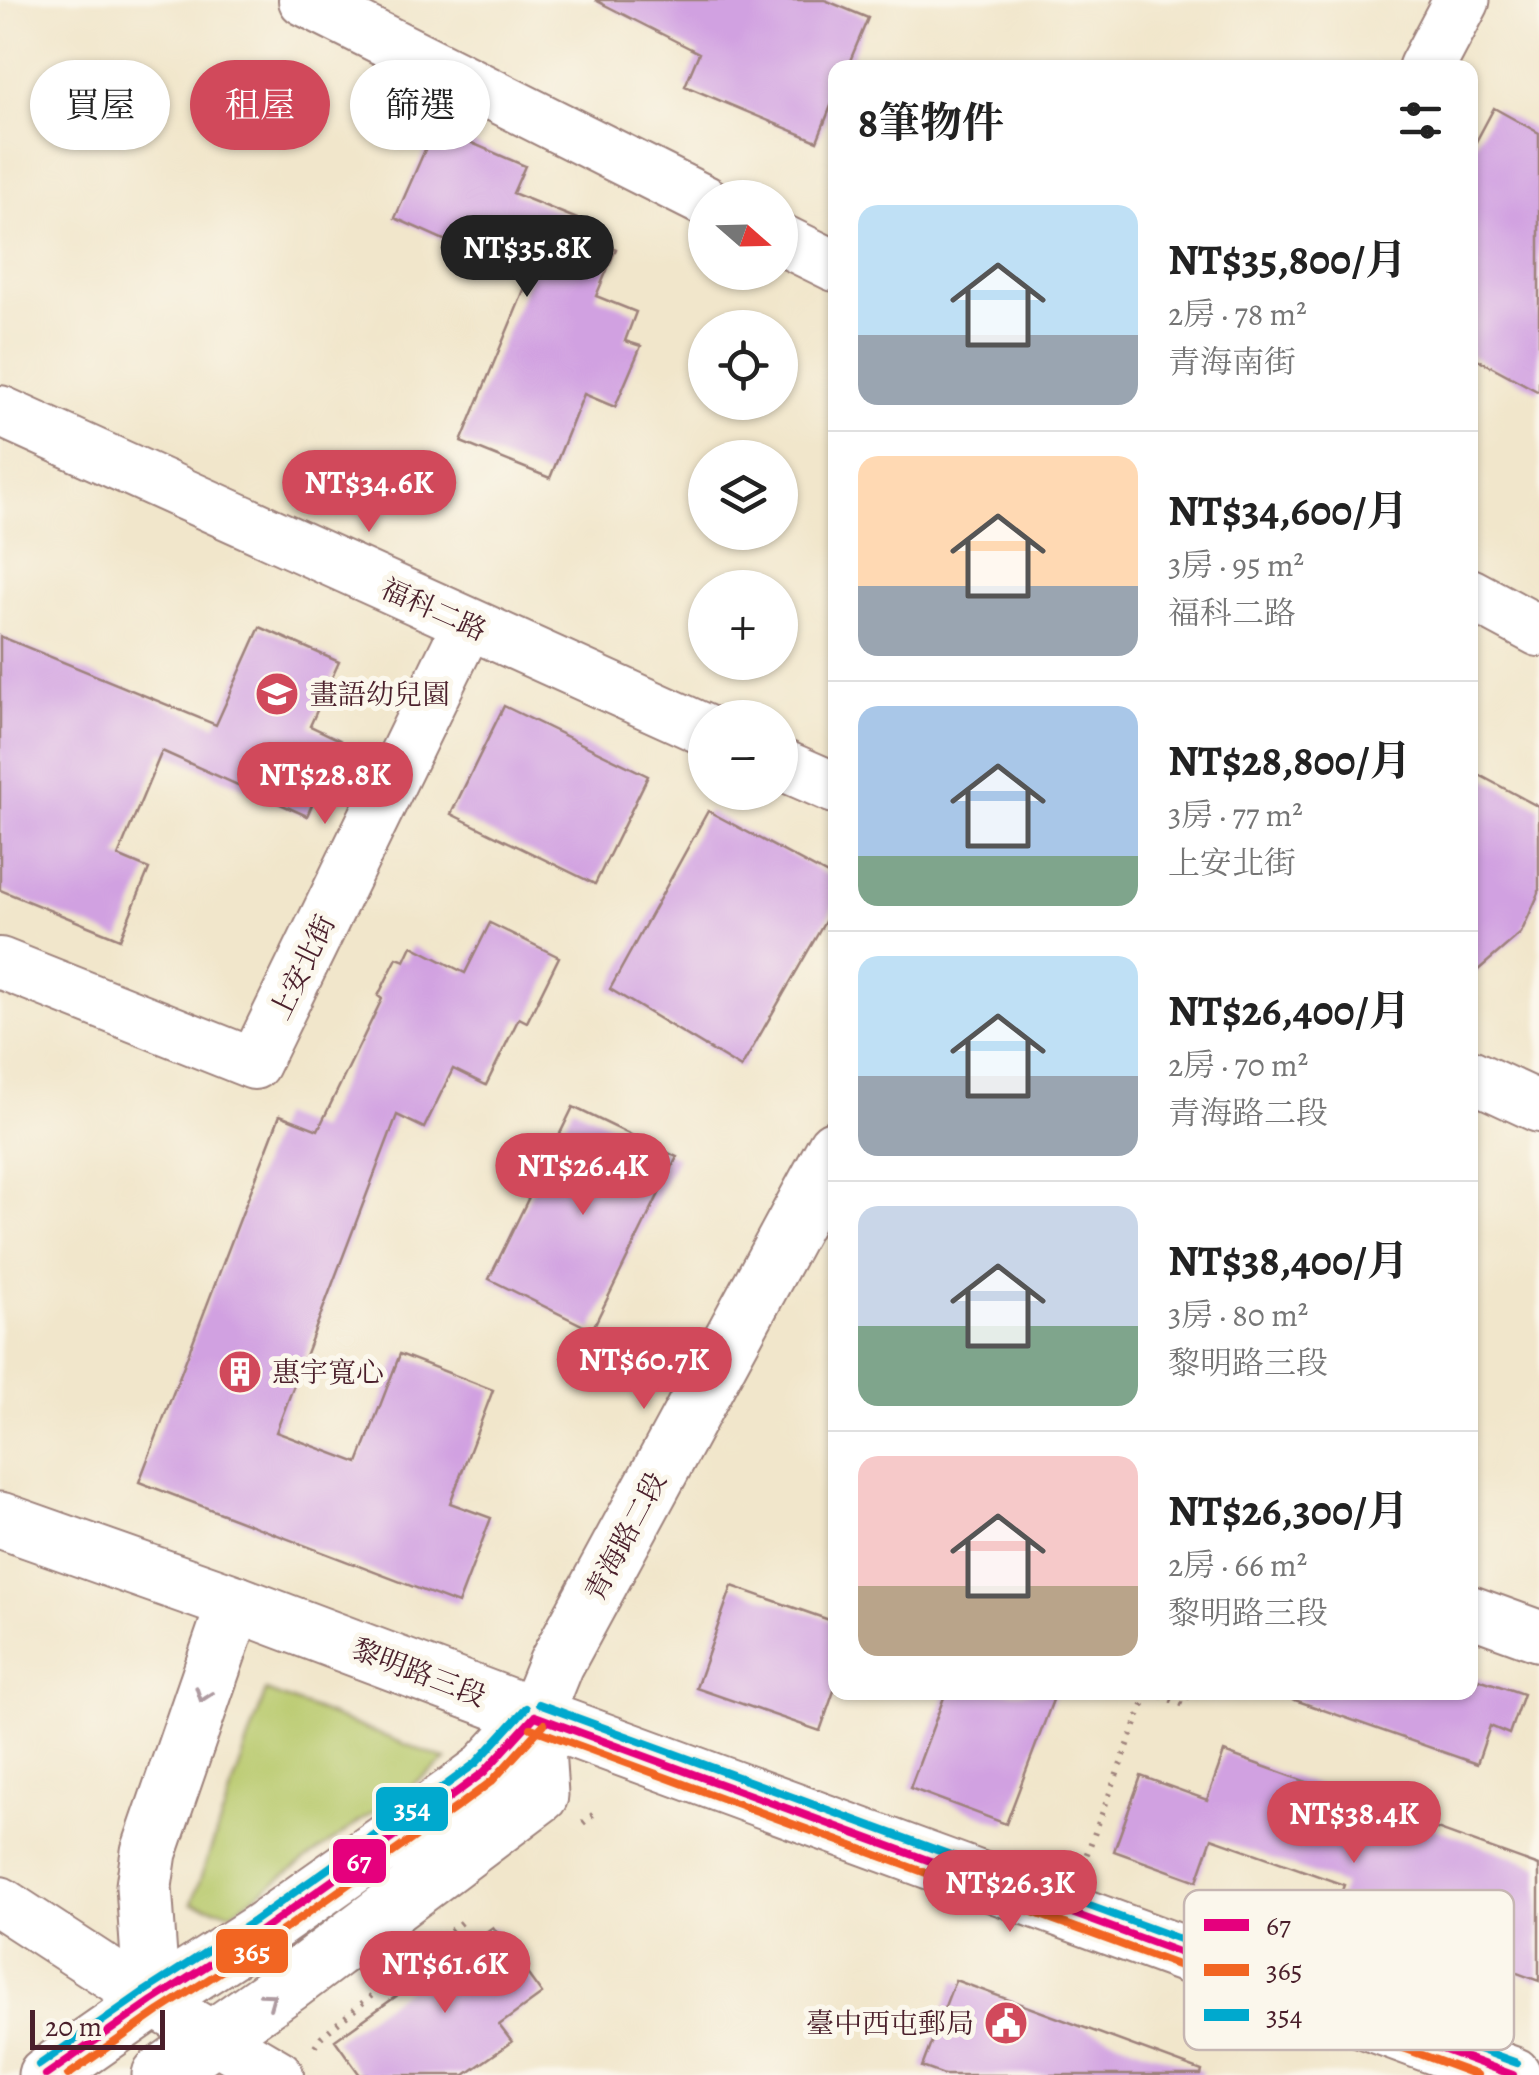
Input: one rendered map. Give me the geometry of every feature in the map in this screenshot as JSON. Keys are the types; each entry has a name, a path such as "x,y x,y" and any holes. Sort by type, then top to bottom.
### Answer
{"main road":[{"path":"1430,60 1462,0"},
{"name":"青海路二段","path":"46,2075 261,1931 453,1795 484,1772 536,1716 556,1664 828,1161"},
{"name":"黎明路三段","path":"0,1520 1184,1954"},
{"path":"152,2001 144,1886 149,1852 235,1603"},
{"name":"青海路二段","path":"160,2075 540,1795 536,1716"},
{"name":"黎明路三段","path":"1445,2050 1513,2075"}],"street":[{"path":"304,0 688,192"},
{"path":"798,248 828,263"},
{"name":"福科二路","path":"0,411 688,722"},
{"path":"1478,598 1539,631"},
{"name":"上安北街","path":"0,963 254,1064 468,624"},
{"path":"798,772 828,785"},
{"path":"1478,1078 1537,1101"},
{"path":"1478,1615 1539,1636"},
{"path":"0,1902 213,2038 296,2063"}],"path":[{"path":"1065,1910 1147,1700"},
{"path":"580,1826 595,1813"},
{"path":"296,2063 320,2037 473,1913"}],"green space":[{"path":"266,1691 447,1760 232,1912 192,1903"}],"building":[{"path":"595,0 825,0 868,18 850,60 828,60 828,114 817,141 685,86 699,53"},
{"path":"1494,108 1539,133 1539,392 1478,359 1478,138"},
{"path":"425,150 488,150 525,166 513,193 607,231 602,243 616,249 596,296 636,312 625,341 641,346 615,407 584,394 550,478 461,442 529,278 395,218"},
{"path":"260,627 339,662 310,726 340,740 307,816 162,751 118,856 149,869 120,939 0,890 0,636 216,725"},
{"path":"504,706 648,776 595,884 451,814"},
{"path":"1478,774 1539,807 1539,893 1521,933 1478,970"},
{"path":"708,811 828,875 828,916 741,1068 610,989"},
{"name":"惠宇寬心","path":"490,923 559,957 527,1022 519,1018 486,1085 453,1069 424,1128 397,1115 276,1432 358,1463 400,1354 493,1390 450,1503 491,1518 458,1604 139,1482 280,1115 318,1130 382,999 378,996 397,958 405,961 412,946 465,973"},
{"path":"573,1107 677,1157 592,1330 489,1279"},
{"path":"732,1586 828,1620 831,1700 820,1731 696,1688"},
{"path":"1478,1679 1523,1694 1509,1734 1490,1726 1477,1764 1295,1700 1478,1700"},
{"path":"943,1700 1053,1700 1006,1824 910,1788"},
{"path":"1224,1752 1539,1866 1539,1981 1514,1972 1514,1890 1342,1890 1344,1885 1212,1838 1197,1881 1114,1851 1141,1776 1207,1800"},
{"path":"493,1927 542,1994 499,2025 512,2042 465,2075 360,2075 335,2040"},
{"name":"臺中西屯郵局","path":"955,1980 1202,2071 1201,2075 944,2075 922,2067"}],"transit line":[{"name":"354","path":"539,1704 1184,1941"},
{"name":"354","path":"39,2065 254,1921 446,1785 476,1763 526,1708"},
{"name":"67","path":"535,1716 1184,1954"},
{"name":"67","path":"46,2075 261,1931 453,1795 484,1772 535,1716"},
{"name":"365","path":"68,2075 268,1941 460,1805 492,1781 544,1724"},
{"name":"365","path":"531,1728 1184,1968"},
{"name":"365","path":"1409,2050 1477,2075"},
{"name":"67","path":"1445,2050 1513,2075"},
{"name":"354","path":"1482,2050 1517,2063"}],"place":[{"name":"畫語幼兒園","path":"277,694"},
{"name":"惠宇寬心","path":"240,1372"},
{"name":"臺中西屯郵局","path":"1006,2023"}]}
